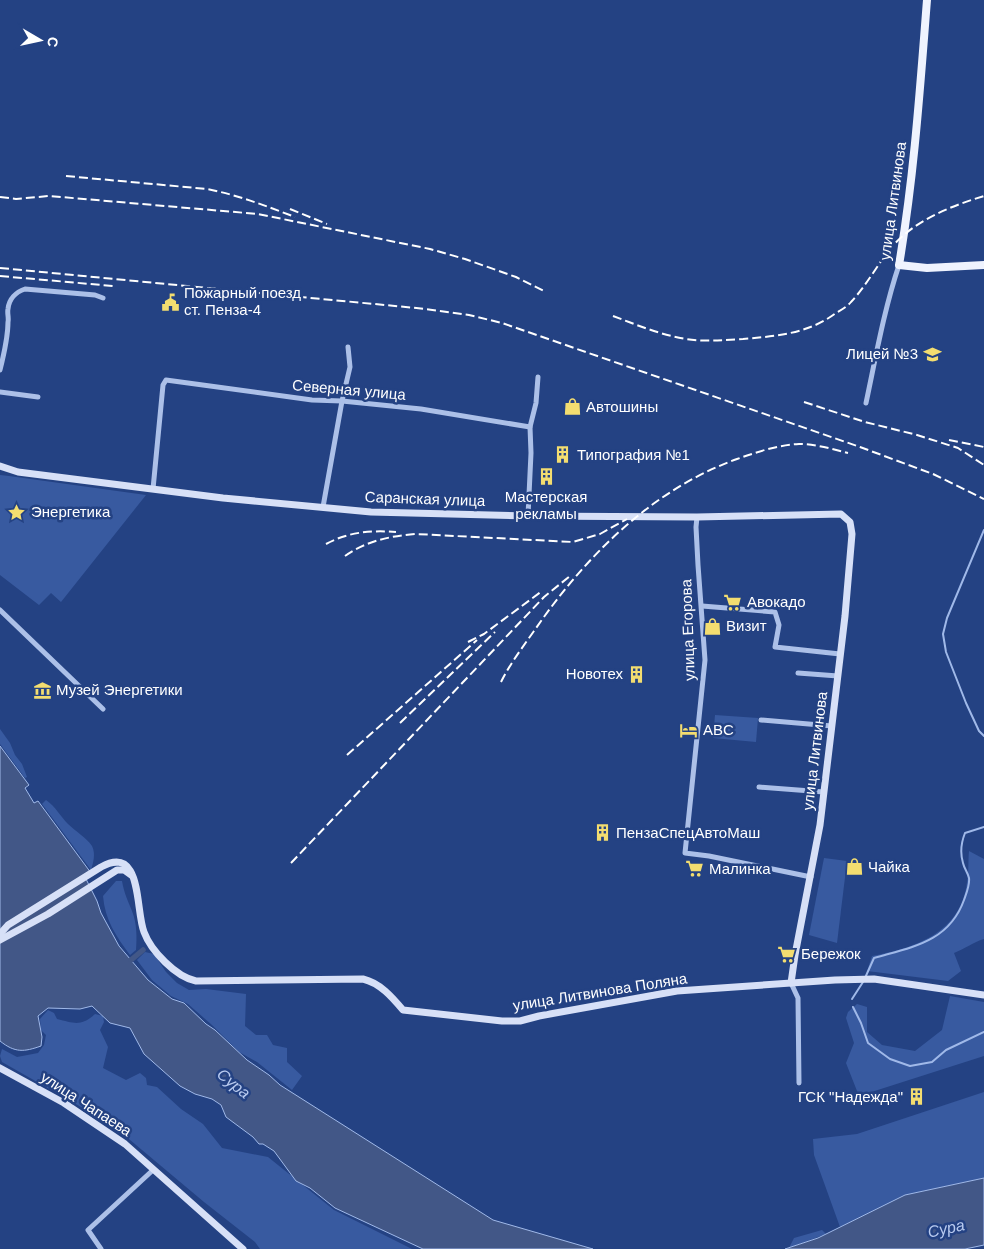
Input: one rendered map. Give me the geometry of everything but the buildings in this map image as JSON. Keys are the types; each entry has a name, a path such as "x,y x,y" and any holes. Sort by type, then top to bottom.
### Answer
{"main road":[{"name":"улица Литвинова","path":"899,265 908,214 916,148 926,0"},
{"path":"899,265 928,268 984,265"},
{"name":"Саранская улица","path":"0,466 18,472 223,498 392,513 528,516 842,514 850,522"},
{"name":"улица Литвинова","path":"791,983 816,849 824,792 852,534 850,522"},
{"path":"0,934 8,925 101,867 114,861 122,862 130,869 134,878"},
{"path":"0,940 48,914 121,870 128,872 134,878"},
{"name":"улица Литвинова Поляна","path":"134,878 141,920 146,936 161,957 186,980 363,978 379,985 403,1010 520,1021 677,991 874,979 984,995"},
{"name":"улица Чапаева","path":"0,1068 64,1104 124,1144 243,1249"}],"street":[{"name":"улица Литвинова","path":"866,403 891,286 899,265"},
{"path":"0,370 6,346 8,309 18,291 25,289 95,295 103,298"},
{"path":"0,308 8,309"},
{"path":"323,507 350,367 348,347"},
{"path":"528,516 531,453 530,427 536,403 538,377"},
{"name":"Северная улица","path":"153,489 163,384 166,380 312,400 421,409 530,427"},
{"path":"0,392 38,397"},
{"name":"улица Егорова","path":"698,516 696,527 705,660 684,853 709,856 810,877"},
{"path":"702,606 775,612 779,625 776,648 840,654"},
{"path":"0,610 103,709"},
{"path":"798,672 838,676"},
{"path":"761,720 832,726"},
{"path":"759,787 824,792"},
{"path":"791,983 798,998 799,1083"},
{"path":"101,1249 88,1230 153,1170"}],"shaded area":[{"path":"0,475 146,495 61,602 51,593 39,605 0,575"},
{"path":"715,715 758,718 756,742 713,738"},
{"path":"0,729 22,764 27,777 25,778 0,744"},
{"path":"46,800 92,846 94,855 91,870 42,804"},
{"path":"969,851 984,859 984,939 954,953 961,971 948,981 867,971 872,956 919,943 946,926 956,914 963,899 968,874"},
{"path":"824,858 847,861 837,943 809,935"},
{"path":"116,881 122,881 135,920 136,950 130,955 112,927 104,905 103,896"},
{"path":"145,952 154,954 166,972 177,983 189,990 206,989 246,994 245,1026 256,1035 267,1035 273,1045 287,1048 287,1062 302,1076 292,1090 257,1062 239,1052 188,1004 171,996 152,980 137,960"},
{"path":"950,996 984,1002 984,1056 859,1096 846,1063 854,1043 846,1018 848,1012 857,1004 867,1007 867,1032 882,1045 915,1051 942,1030"},
{"path":"48,1010 54,1013 57,1019 73,1023 86,1021 95,1014 103,1016 104,1022 100,1030 108,1047 103,1068 126,1080 140,1073 146,1078 147,1085 157,1087 181,1109 203,1124 222,1148 268,1157 334,1210 412,1249 260,1249 255,1242 111,1124 2,1062 0,1056 2,1049 17,1057 38,1053 44,1045 46,1035 41,1030 40,1019"},
{"path":"984,1092 984,1178 905,1195 840,1227 814,1155 813,1139 857,1134"},
{"path":"822,1230 826,1234 789,1248 794,1238"}],"water":[{"name":"Сура","path":"0,746 29,785 25,788 34,803 38,801 91,873 85,877 101,913 119,946 148,980 172,999 184,1003 247,1060 280,1085 493,1220 593,1249 423,1249 335,1208 310,1188 296,1181 274,1151 263,1144 259,1144 253,1137 226,1117 221,1105 212,1099 195,1094 180,1086 144,1054 130,1028 110,1023 92,1006 80,1009 48,1008 38,1016 42,1037 41,1046 20,1050 10,1048 0,1041"},
{"name":"Сура","path":"984,1178 984,1245 965,1249 785,1249 818,1238 905,1195"}],"waterway":[{"path":"984,530 947,618 943,634 946,652 966,703 979,731 984,736"},
{"path":"865,978 874,958 928,941 949,925 964,900 969,884 969,878 961,856 965,833 984,827"},
{"path":"131,960 143,950"},
{"path":"852,999 863,982"},
{"path":"853,1007 868,1043 890,1059 910,1066 932,1062 946,1050 984,1032"}],"railway":[{"path":"66,176 207,189 241,198 295,217"},
{"path":"0,197 16,199 49,196 258,214 430,249 516,277 544,291"},
{"path":"613,316 658,332 693,340 755,338 803,330 825,320 849,304 896,242 918,224 957,205 984,196"},
{"path":"290,209 327,224"},
{"path":"0,268 426,309 469,315 502,323 860,447 933,474 984,499"},
{"path":"0,276 113,286"},
{"path":"804,402 865,422 958,448 984,465"},
{"path":"949,440 984,447"},
{"path":"501,682 512,662 575,577 622,529 676,489 706,472 737,459 775,447 805,444 848,453"},
{"path":"345,556 379,540 416,534 573,542 600,534 627,519"},
{"path":"326,544 360,533 396,532"},
{"path":"291,863 544,597 570,576"},
{"path":"468,642 484,634 542,591"},
{"path":"400,723 495,632"},
{"path":"347,755 477,640"}],"place":[{"name":"Пожарный поезд ст. Пенза-4","path":"170,302"},
{"name":"Лицей №3","path":"932,354"},
{"name":"Автошины","path":"572,407"},
{"name":"Типография №1","path":"563,455"},
{"name":"Мастерская рекламы","path":"546,476"},
{"name":"Энергетика","path":"17,512"},
{"name":"Авокадо","path":"733,602"},
{"name":"Визит","path":"712,626"},
{"name":"Новотех","path":"637,674"},
{"name":"Музей Энергетики","path":"42,690"},
{"name":"ABC","path":"689,730"},
{"name":"ПензаСпецАвтоМаш","path":"602,833"},
{"name":"Чайка","path":"854,867"},
{"name":"Малинка","path":"695,869"},
{"name":"Бережок","path":"787,954"},
{"name":"ГСК \"Надежда\"","path":"917,1097"}]}
